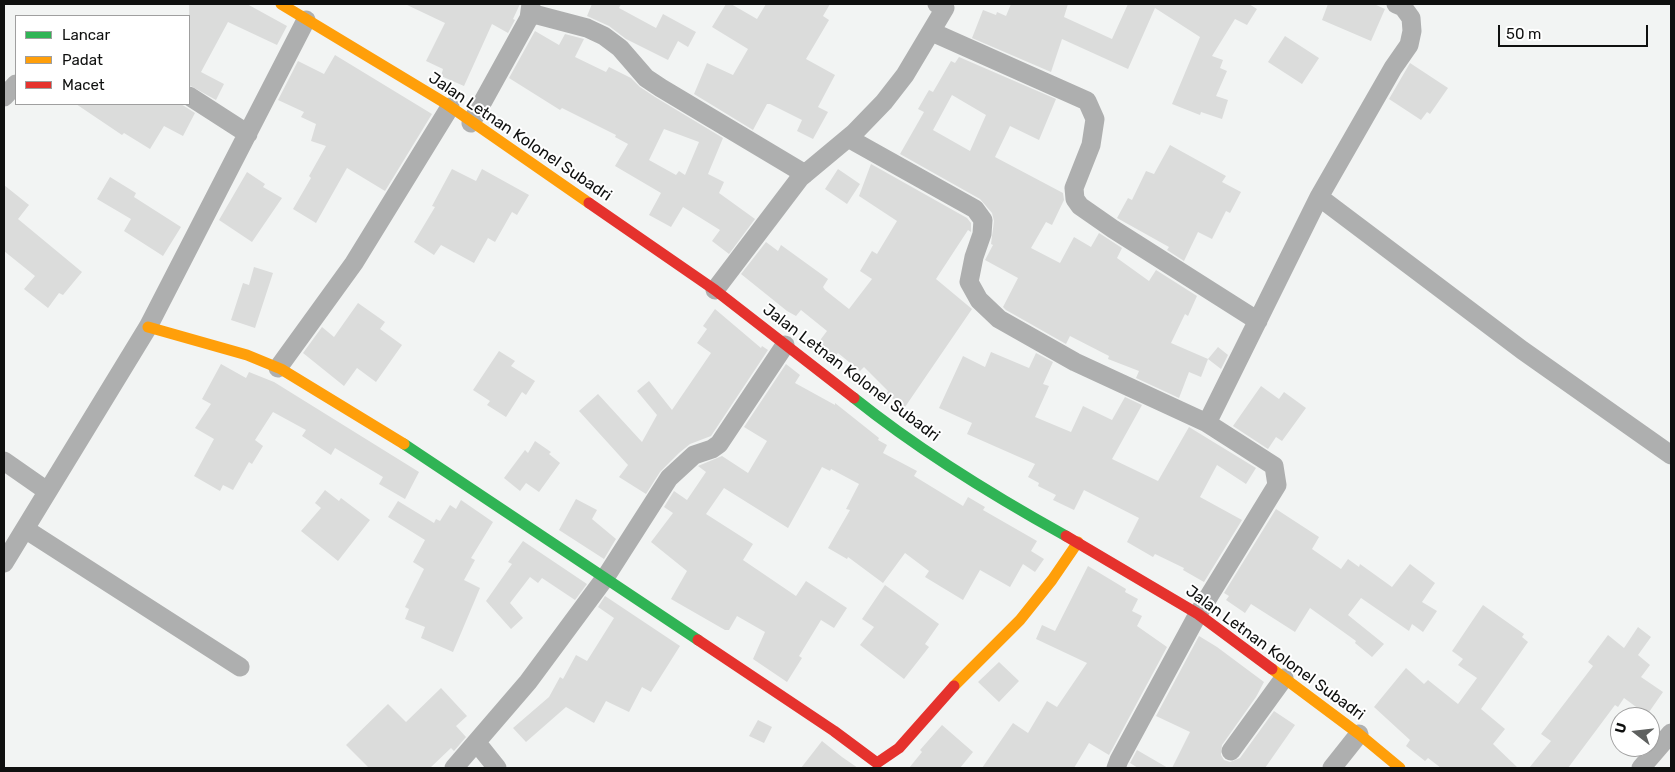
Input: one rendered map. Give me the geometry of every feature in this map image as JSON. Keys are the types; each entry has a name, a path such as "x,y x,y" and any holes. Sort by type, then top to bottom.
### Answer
{"main road":[{"name":"Jalan Letnan Kolonel Subadri","path":"281,4 450,107 715,290 894,430 1006,503 1078,542 1198,614 1359,734 1400,768"},
{"path":"148,327 247,355 278,368 389,434 834,731 875,766 899,748 964,675 1020,620 1052,580 1078,542"}],"street":[{"path":"1207,423 1319,197 1408,45 1412,31 1411,18 1403,7 1396,4"},
{"path":"715,290 805,174 848,138 884,102 905,75 932,32 943,5"},
{"path":"471,123 531,8 604,36 620,48 646,78 660,88 805,174"},
{"path":"4,562 148,327 306,20"},
{"path":"932,32 1087,101 1095,119 1091,145 1074,188 1075,200 1080,206 1106,224 1258,321"},
{"path":"4,97 15,85"},
{"path":"190,97 248,134"},
{"path":"278,368 354,263 450,107"},
{"path":"848,138 975,209 983,220 982,234 974,257 969,282 979,300 999,319 1075,362 1207,423 1274,466 1277,485 1198,614 1116,768"},
{"path":"1319,197 1522,350 1671,455"},
{"path":"454,768 478,743 528,682 605,578 670,478 694,455 712,449 718,444 785,345"},
{"path":"4,461 47,491"},
{"path":"24,529 240,667"},
{"path":"1231,751 1284,678"},
{"path":"1641,768 1671,733"},
{"path":"1332,768 1359,734"},
{"path":"478,743 497,768"}],"building":[{"path":"189,4 247,4 287,26 277,45 228,22 201,72 224,84 216,100 190,86"},
{"path":"405,4 520,4 508,33 492,24 464,86 441,76 443,69 426,61 445,23"},
{"path":"592,4 621,4 619,8 656,28 663,14 696,32 688,47 678,41 668,60 626,39 609,26 587,16"},
{"path":"726,4 731,4 757,19 766,4 830,4 823,16 829,20 806,59 835,75 818,107 828,112 813,139 797,131 802,120 770,104 767,104 753,130 694,94 707,63 733,75 748,49 712,27"},
{"path":"1011,4 1068,4 1064,17 1112,39 1128,4 1249,4 1257,9 1247,25 1235,19 1212,56 1223,60 1220,68 1227,71 1216,96 1228,100 1222,119 1201,112 1200,115 1172,104 1200,37 1155,8 1128,69 1062,39 1051,72 972,38 983,10 996,15 997,12 1006,16"},
{"path":"1328,4 1374,4 1385,9 1371,41 1322,20"},
{"path":"535,31 559,45 565,34 584,39 575,57 606,72 609,67 631,78 655,97 723,138 708,174 724,182 719,193 755,219 729,254 712,241 720,230 683,207 671,227 649,215 661,193 615,166 628,144 615,137 616,135 562,108 560,110 509,78","holes":["664,129 699,142 685,175 679,171 676,175 649,160"]},
{"path":"1285,36 1319,58 1302,84 1268,62"},
{"path":"335,55 432,114 385,191 347,168 316,223 293,209 311,178 309,176 326,146 311,141 316,124 301,117 304,112 278,100 298,61 324,74"},
{"path":"959,57 1056,99 1039,140 1010,126 995,157 1063,193 1064,200 1052,225 1046,222 1031,248 1060,263 1074,237 1091,247 1099,233 1122,248 1117,258 1149,281 1156,270 1197,296 1188,316 1185,314 1171,343 1208,359 1201,377 1189,372 1179,398 1136,378 1139,371 1108,359 1109,356 1070,336 1066,344 1006,310 1003,307 1018,278 985,260 993,245 991,244 994,221 992,213 980,199 900,154 924,112 918,109 929,90 933,92 951,61 955,63","holes":["952,95 986,115 970,151 933,130"]},
{"path":"1410,63 1448,88 1430,114 1427,112 1421,120 1389,99"},
{"path":"77,105 183,105 195,113 183,136 164,126 150,149 124,133 122,135"},
{"path":"1170,145 1226,176 1222,182 1241,192 1230,213 1226,211 1212,239 1198,232 1184,261 1167,250 1169,247 1117,218 1128,198 1132,200 1146,171 1154,174"},
{"path":"871,164 967,218 971,223 971,232 968,230 936,279 972,309 905,407 886,394 888,391 864,367 860,371 838,353 834,357 818,343 827,331 801,310 796,316 787,311 741,274 766,242 778,251 781,245 828,279 823,287 825,290 849,309 872,279 860,271 872,251 877,254 897,221 859,196"},
{"path":"452,169 476,181 482,169 529,195 517,215 512,212 495,242 488,238 474,263 441,245 434,255 414,242 435,207 432,206"},
{"path":"838,169 860,184 847,204 825,189"},
{"path":"247,172 265,184 263,187 282,198 252,242 219,220"},
{"path":"110,177 136,193 134,197 181,227 163,256 124,231 131,219 97,199"},
{"path":"4,185 29,205 18,219 82,272 63,295 59,293 48,308 24,289 35,276 4,251"},
{"path":"254,267 273,273 255,328 231,320 243,283 249,285"},
{"path":"358,303 385,322 380,329 402,345 376,382 357,368 344,386 303,353 322,327 334,337"},
{"path":"715,309 761,348 762,346 768,350 711,436 690,444 679,453 660,472 646,494 619,477 628,465 579,411 598,394 642,442 657,415 637,391 649,381 672,410 711,353 697,343 707,329 703,326"},
{"path":"1218,347 1228,355 1221,369 1208,359"},
{"path":"499,351 515,361 511,366 535,381 526,395 522,392 506,417 487,405 490,401 473,390"},
{"path":"991,352 1029,368 1036,353 1053,362 1043,384 1049,386 1035,417 1071,432 1083,406 1112,420 1125,397 1142,405 1112,459 1158,481 1189,427 1256,468 1246,484 1217,465 1200,497 1242,520 1204,582 1183,570 1184,568 1155,554 1153,557 1127,542 1139,518 1084,490 1074,510 1053,500 1056,495 1038,486 1039,483 1028,477 1035,464 967,434 972,423 939,408 963,356 985,367"},
{"path":"221,364 246,378 249,372 274,382 419,472 405,499 379,484 383,477 335,448 331,455 302,436 306,430 273,412 255,440 263,446 252,464 249,462 233,490 223,485 220,491 194,476 214,439 195,428 211,404 202,399"},
{"path":"786,364 800,375 795,383 835,405 835,403 879,438 878,440 887,445 883,453 917,471 914,476 963,506 968,497 985,507 983,510 1037,541 1031,551 1044,559 1035,572 1023,564 1010,587 980,570 963,600 925,577 929,571 905,553 883,583 848,557 847,559 828,548 850,510 846,509 859,484 831,469 830,471 822,467 788,528 724,488 706,514 753,544 743,560 796,596 806,581 847,608 834,628 821,620 799,656 802,658 787,682 753,659 765,632 737,616 729,630 725,630 671,599 687,571 651,542 673,513 664,507 674,491 687,500 706,472 698,466 722,456 748,473 767,441 744,427"},
{"path":"1261,386 1279,399 1284,392 1306,408 1282,441 1276,437 1268,449 1233,426"},
{"path":"535,441 551,452 549,454 560,463 539,492 526,483 520,491 504,478 525,450 528,453"},
{"path":"325,490 339,501 341,498 370,520 338,561 301,531 321,508 315,503"},
{"path":"576,499 597,510 592,519 616,539 604,559 559,530"},
{"path":"461,500 493,522 471,558 475,560 464,580 480,588 453,652 421,638 425,627 405,619 409,609 405,607 424,569 413,562 425,540 388,517 398,501 434,523 436,519 440,521 450,505 456,509"},
{"path":"1276,509 1319,537 1312,549 1341,569 1348,559 1359,567 1360,564 1392,587 1410,564 1435,583 1422,602 1437,611 1423,632 1412,624 1409,631 1361,598 1348,615 1384,644 1372,657 1355,643 1356,641 1310,608 1295,632 1251,604 1245,613 1226,600 1229,596 1224,593"},
{"path":"523,541 587,584 575,600 542,578 538,583 530,577 510,603 523,618 511,629 486,601 512,564 508,562"},
{"path":"1088,566 1126,589 1125,592 1138,599 1132,611 1142,616 1137,626 1167,647 1109,755 1089,743 1074,768 982,768 1013,723 1028,733 1047,701 1057,707 1087,663 1036,639 1042,625 1055,631"},
{"path":"885,585 939,624 925,644 929,647 904,679 860,645 874,627 862,619"},
{"path":"605,596 680,646 651,692 642,687 629,712 606,701 594,723 566,707 526,742 513,728 549,697 560,677 563,679 576,655 587,661 614,618 598,607"},
{"path":"1483,605 1524,634 1522,637 1528,642 1481,709 1505,729 1493,744 1518,768 1441,768 1428,758 1425,761 1406,746 1410,740 1374,707 1406,668 1424,684 1428,680 1458,704 1477,678 1458,665 1463,659 1452,651"},
{"path":"1638,627 1651,637 1638,655 1650,665 1641,677 1663,692 1653,707 1636,707 1624,698 1618,707 1615,705 1610,707 1610,712 1568,768 1529,768 1551,741 1541,734 1593,666 1588,662 1608,635 1624,648"},
{"path":"1199,636 1264,682 1256,697 1222,745 1221,755 1224,760 1230,762 1240,758 1274,711 1295,725 1265,768 1172,768 1190,732 1156,716"},
{"path":"999,662 1019,681 999,702 978,682"},
{"path":"441,688 467,716 456,726 466,737 454,751 451,748 430,768 369,768 346,745 388,704 406,722"},
{"path":"758,720 772,727 764,743 749,736"},
{"path":"942,725 973,752 960,768 909,768 922,752 920,750"},
{"path":"822,741 842,757 858,768 801,768"},
{"path":"1137,750 1168,768 1138,768 1130,763"}],"traffic: fast":[{"path":"854,398 957,472 1066,536"},
{"path":"404,444 698,640"}],"traffic: slow":[{"path":"281,4 445,103 589,203"},
{"path":"148,327 247,355 281,369 404,444"},
{"path":"954,686 1020,620 1052,580 1078,542"},
{"path":"1272,669 1359,734 1400,768"}],"traffic: jam":[{"path":"589,203 715,290 854,398"},
{"path":"1066,536 1198,614 1272,669"},
{"path":"698,640 834,731 877,763 899,748 954,686"}]}
